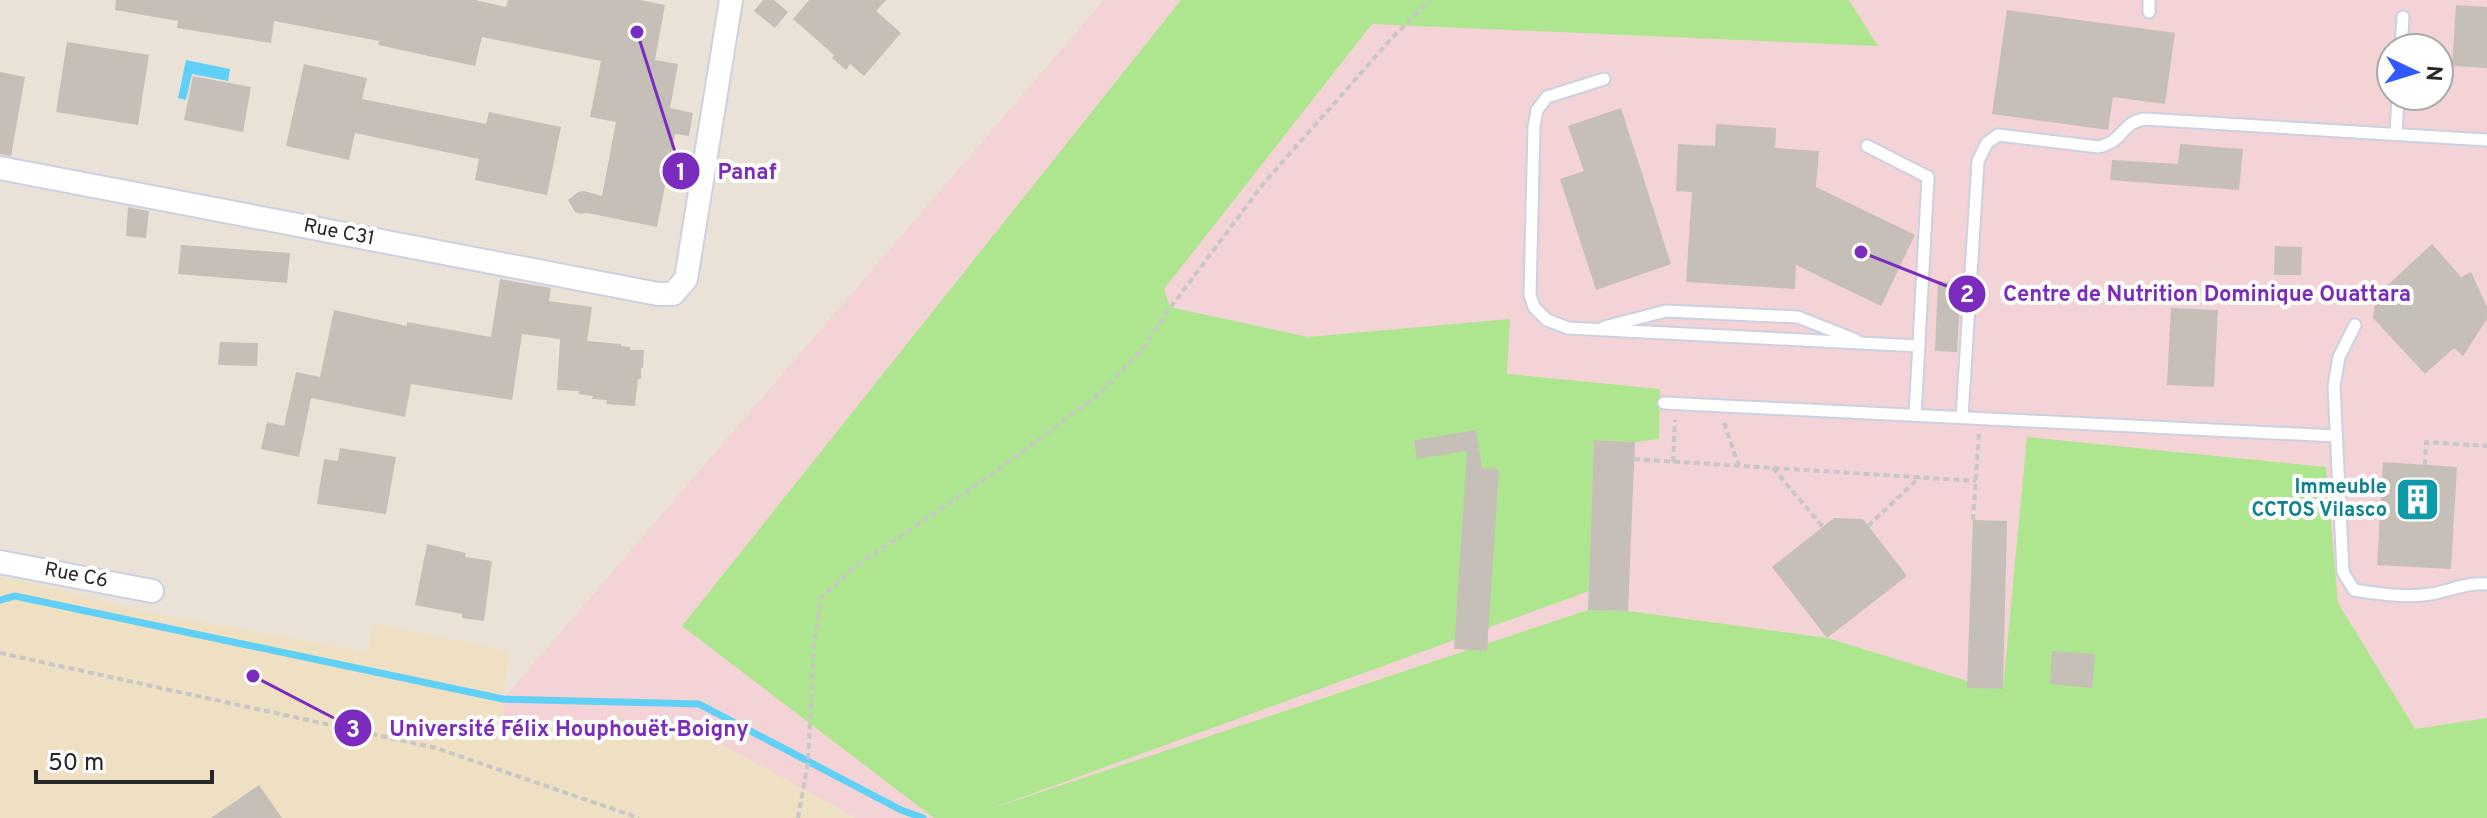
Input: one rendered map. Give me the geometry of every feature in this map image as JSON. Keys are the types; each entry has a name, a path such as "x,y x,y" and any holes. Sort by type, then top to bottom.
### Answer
{"street":[{"name":"Rue C31","path":"0,168 658,294 673,294 686,279 731,0"},
{"name":"Rue C6","path":"0,562 152,591"}],"lane":[{"path":"2402,32 2403,17"},
{"path":"1604,79 1547,97 1537,110 1530,295 1534,307 1547,320 1568,328 1593,330 1919,346"},
{"path":"2396,133 2397,112"},
{"path":"1962,417 1978,161 1987,143 1998,135 2099,147 2111,144 2132,121 2144,119 2487,140"},
{"path":"1867,146 1928,177 1915,415"},
{"path":"1593,330 1666,311 1798,317 1864,343"},
{"path":"2355,325 2339,357 2334,386 2343,572 2354,590 2409,596 2487,584"},
{"path":"1670,403 2336,436"}],"path":[{"path":"798,818 808,762 814,644 821,598 853,568 994,473 1098,395 1143,349 1263,184 1391,39 1430,0"},
{"path":"1670,403 1673,462"},
{"path":"1718,406 1739,466"},
{"path":"1973,520 1980,419"},
{"path":"2425,465 2426,442 2487,446"},
{"path":"1634,459 1976,481"},
{"path":"1773,468 1823,527"},
{"path":"1868,526 1920,477"},
{"path":"0,653 436,748 639,818"}],"shaded area":[{"path":"1104,0 2487,0 2487,818 856,818 695,730 505,725 503,699"},
{"path":"0,578 152,613 368,652 373,623 509,651 503,699 506,725 695,730 856,818 0,818"}],"green space":[{"path":"1181,0 1849,0 1878,46 1372,24 1164,289 1170,307 1308,337 1510,319 1507,374 1660,389 1659,439 1635,442 1594,440 1589,591 987,810 1588,610 1628,611 1827,638 1990,688 2003,689 2027,437 2326,467 2338,603 2415,729 2487,718 2487,818 934,818 682,626"}],"water":[{"path":"186,60 230,69 228,81 192,74 186,100 178,98"}],"building":[{"path":"116,0 475,0 506,7 508,0 640,0 665,5 655,60 678,64 670,108 693,113 689,136 675,134 657,227 580,214 575,212 568,200 584,191 602,196 616,122 590,117 601,61 482,37 475,66 378,45 379,41 274,21 271,43 177,28 178,21 115,10"},
{"path":"763,0 774,0 788,12 775,28 754,11"},
{"path":"809,0 886,0 876,11 901,33 864,76 850,64 846,70 832,58 834,55 793,19"},
{"path":"2456,5 2487,7 2487,68 2455,66"},
{"path":"2007,10 2175,33 2165,104 2113,97 2108,130 1992,114"},
{"path":"67,42 149,55 138,125 56,112"},
{"path":"304,64 367,78 362,99 486,124 489,112 561,127 547,195 475,180 479,159 355,133 349,160 286,146"},
{"path":"0,72 25,77 11,156 0,154"},
{"path":"193,76 251,87 243,132 184,120"},
{"path":"1621,108 1671,264 1596,290 1560,179 1584,171 1568,126"},
{"path":"1716,124 1776,128 1775,148 1819,151 1816,187 1915,235 1881,306 1796,265 1795,289 1686,282 1692,192 1676,191 1678,144 1715,146"},
{"path":"2180,144 2243,149 2239,190 2110,180 2112,160 2178,164"},
{"path":"128,207 149,211 146,238 126,236"},
{"path":"2432,244 2461,277 2471,272 2487,307 2487,319 2463,356 2454,348 2425,374 2373,318 2376,296"},
{"path":"181,245 290,253 287,283 178,274"},
{"path":"2275,246 2302,247 2301,275 2274,275"},
{"path":"500,279 551,288 549,301 592,307 587,341 644,350 635,406 606,404 607,400 592,399 593,396 578,394 579,391 557,390 560,339 522,334 512,400 411,384 405,417 311,398 299,457 261,449 267,422 284,426 296,372 320,377 334,310 407,326 407,322 491,337"},
{"path":"1938,281 1961,283 1957,352 1935,351"},
{"path":"2171,308 2218,310 2214,387 2167,385"},
{"path":"220,342 258,343 257,366 218,365"},
{"path":"1476,430 1482,468 1499,469 1487,651 1454,649 1467,451 1417,459 1414,440"},
{"path":"1594,440 1635,442 1628,611 1588,610"},
{"path":"340,448 396,457 386,514 317,504 324,459 338,461"},
{"name":"Immeuble CCTOS Vilasco","path":"2383,462 2457,467 2451,569 2377,565"},
{"path":"1834,518 1863,519 1907,576 1827,638 1772,567"},
{"path":"1973,520 2007,521 2003,689 1967,688"},
{"path":"427,544 466,553 465,557 492,561 484,621 415,605"},
{"path":"2052,651 2095,654 2092,688 2050,684"},
{"path":"259,785 282,818 211,818"}],"waterway":[{"path":"0,600 15,596 503,699 699,704 901,810 923,818"}],"place":[{"name":"Panaf","path":"637,32"},
{"name":"Centre de Nutrition Dominique Ouattara","path":"1861,252"},
{"name":"Immeuble CCTOS Vilasco","path":"2418,499"},
{"name":"Université Félix Houphouët-Boigny","path":"253,676"}]}
